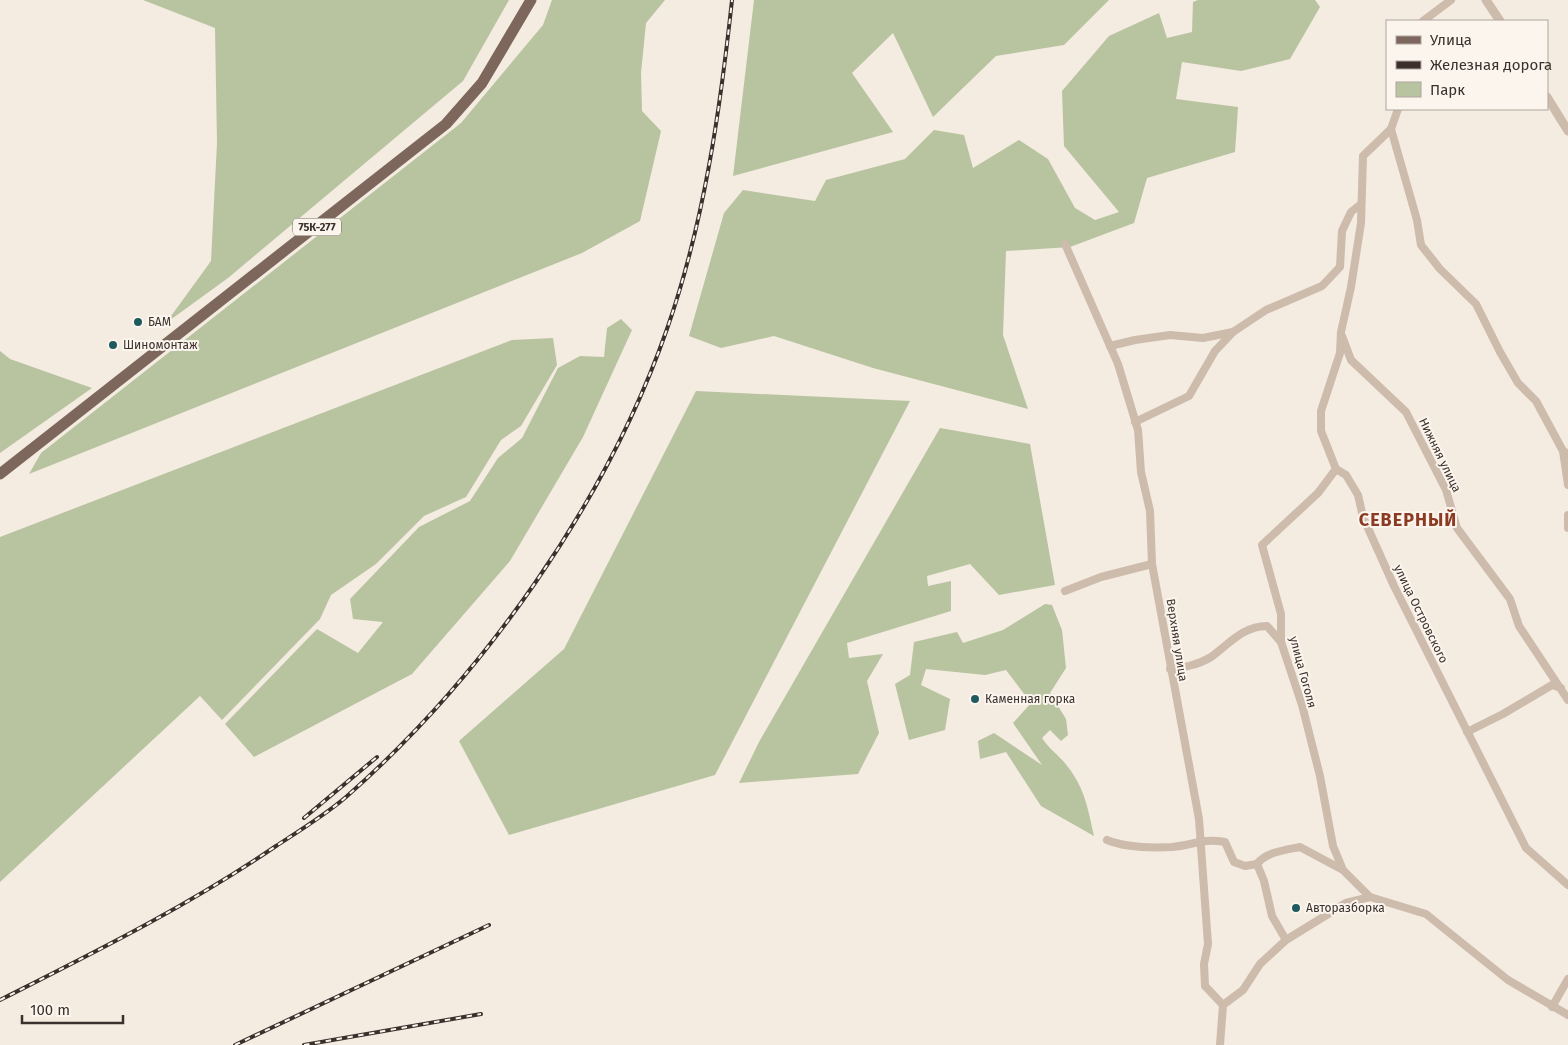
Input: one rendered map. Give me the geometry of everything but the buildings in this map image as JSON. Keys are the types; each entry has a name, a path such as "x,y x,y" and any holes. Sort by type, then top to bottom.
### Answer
{"main road":[{"name":"75К-277","path":"0,474 446,124 482,84 531,0"}],"street":[{"path":"1424,20 1451,0"},
{"path":"1486,0 1499,20"},
{"path":"1548,100 1568,131"},
{"path":"1398,110 1391,129 1417,220 1421,245 1440,269 1476,304 1518,383 1536,401 1565,452 1568,484"},
{"name":"улица Островского","path":"1391,129 1363,156 1362,204 1352,278 1341,332 1340,353 1320,411 1321,431 1336,469 1346,475 1358,495 1363,517 1390,577 1526,848 1568,885"},
{"path":"1135,422 1189,396 1215,352 1233,332 1266,310 1322,286 1340,266 1342,230 1351,212 1362,204"},
{"name":"Верхняя улица","path":"1065,244 1110,346 1135,422 1141,472 1150,511 1152,564 1199,819 1208,944 1204,964 1205,986 1223,1005"},
{"path":"1110,346 1170,335 1202,338 1233,332"},
{"name":"Нижняя улица","path":"1341,332 1351,360 1406,412 1446,490 1457,528 1510,599 1518,626 1568,700"},
{"name":"улица Гоголя","path":"1336,469 1318,493 1262,545 1281,614 1281,642 1296,684 1320,776 1334,846 1343,870 1370,897"},
{"path":"1568,515 1566,526 1568,528"},
{"path":"1065,590 1101,577 1152,564"},
{"path":"1170,669 1191,666 1204,660 1226,644 1258,626 1267,626 1281,642"},
{"path":"1467,732 1504,714 1552,685 1561,688"},
{"path":"1107,840 1117,844 1144,847 1172,847 1210,839 1225,842 1234,862 1245,866 1256,864 1261,858 1270,854 1300,847 1343,870"},
{"path":"1256,864 1261,871 1272,916 1286,940"},
{"path":"1220,1045 1223,1005 1243,990 1260,964 1286,940 1346,902 1370,897 1426,914 1508,980 1568,1015"},
{"path":"1552,1007 1568,979"}],"green space":[{"path":"143,0 509,0 463,81 228,278 166,323 211,261 217,143 215,28"},
{"path":"552,0 665,0 646,23 641,73 642,111 661,131 640,221 582,253 29,474 41,453 461,123 543,25"},
{"path":"754,0 1109,0 1064,45 996,56 933,117 893,33 852,73 893,132 733,176"},
{"path":"1198,0 1315,0 1320,7 1290,59 1241,71 1182,62 1176,99 1238,107 1235,152 1147,178 1134,223 1070,247 1006,251 1003,335 1028,409 873,368 774,336 721,348 689,336 724,213 743,190 815,201 826,180 905,159 934,130 964,135 973,168 1019,140 1048,159 1075,208 1095,220 1119,212 1064,146 1062,91 1109,36 1159,13 1167,38 1192,32 1193,2"},
{"path":"621,319 632,330 583,437 510,561 412,674 254,757 225,724 317,629 358,653 383,622 353,619 350,599 419,527 470,501 498,458 522,438 558,368 580,356 604,357 607,328"},
{"path":"553,338 557,365 521,426 501,440 466,497 424,516 376,564 331,595 320,619 222,720 200,696 0,882 0,537 512,340"},
{"path":"0,351 10,359 92,388 0,453"},
{"path":"696,391 910,401 715,775 509,835 459,741 564,649"},
{"path":"940,428 1030,444 1055,585 999,595 970,564 927,576 928,586 951,581 951,611 847,643 849,658 883,654 867,681 879,733 858,774 739,783 759,742"},
{"path":"1045,604 1052,605 1062,630 1066,668 1050,693 1066,719 1068,735 1061,741 1050,730 1042,738 1074,775 1085,800 1094,836 1041,806 1006,752 980,759 978,741 994,733 1042,765 1013,723 1031,703 1006,670 985,675 926,669 921,685 950,699 945,730 909,740 895,684 910,675 914,642 957,632 963,643 1003,630"}],"railway":[{"path":"0,1000 106,946 209,889 312,823 338,804 397,749 446,697 492,642 535,582 575,521 611,458 642,394 667,329 680,289 701,208 716,125 732,0"},
{"path":"304,818 377,757"},
{"path":"235,1045 489,925"},
{"path":"304,1045 481,1014"}],"place":[{"name":"БАМ","path":"138,322"},
{"name":"Шиномонтаж","path":"113,345"},
{"name":"Каменная горка","path":"975,699"},
{"name":"Авторазборка","path":"1296,908"}],"district":[{"name":"СЕВЕРНЫЙ","path":"1408,520"}]}
